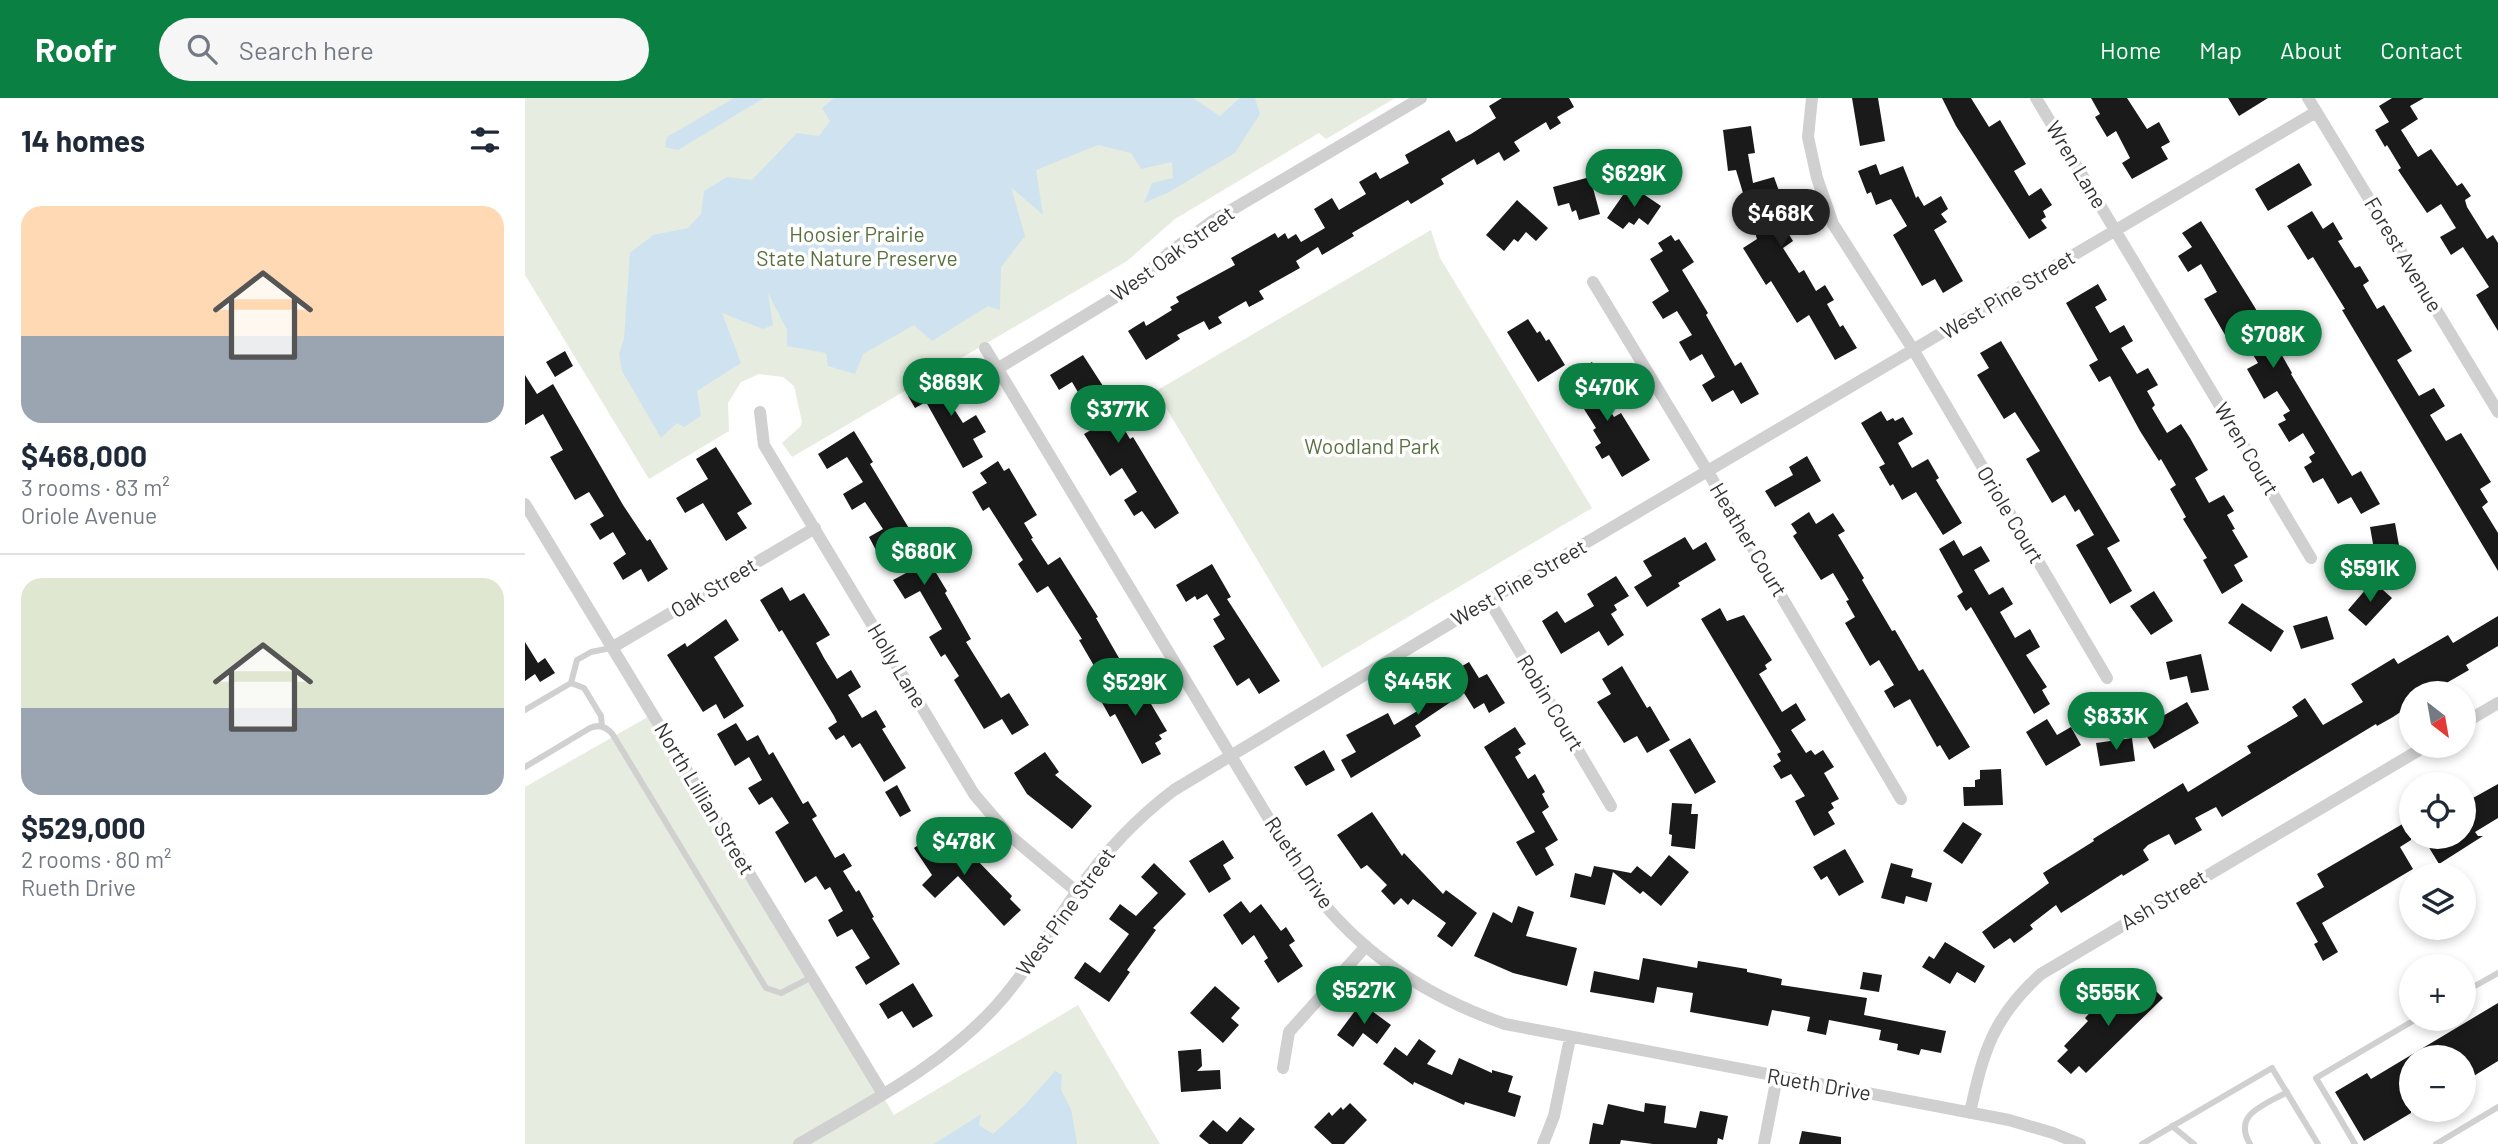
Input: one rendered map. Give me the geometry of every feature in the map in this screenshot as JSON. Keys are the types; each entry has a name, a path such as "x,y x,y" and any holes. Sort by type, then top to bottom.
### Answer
{"street":[{"name":"West Oak Street","path":"997,369 1132,287 1171,251 1210,222 1421,98"},
{"name":"Oriole Court","path":"1812,98 1808,137 1817,178 1833,224 1914,351 2107,678"},
{"name":"Wren Lane","path":"2036,98 2117,231"},
{"name":"Forest Avenue","path":"2308,98 2498,412"},
{"name":"West Pine Street","path":"799,1144 940,1058 995,1007 1028,967 1076,891 1111,848 1142,816 1174,790 1489,600 2316,112"},
{"name":"Wren Court","path":"2117,231 2311,558"},
{"name":"Heather Court","path":"1593,282 1901,799"},
{"name":"Rueth Drive","path":"985,348 1316,894 1343,925 1405,977 1454,1004 1505,1024 1970,1113 2031,1126 2080,1144"},
{"name":"Holly Lane","path":"760,412 764,445 974,794 1009,835 1076,891"},
{"name":"North Lillian Street","path":"525,504 883,1094"},
{"name":"Oak Street","path":"613,647 815,528"},
{"name":"Robin Court","path":"1489,600 1611,806"},
{"path":"2476,716 2498,703"},
{"name":"Ash Street","path":"1970,1113 1981,1065 1993,1034 2010,1007 2041,974 2405,758"},
{"path":"1283,1068 1289,1032 1366,946"},
{"path":"1543,1144 1553,1116 1570,1038"},
{"path":"1764,1144 1777,1077"}],"lane":[{"path":"525,710 571,682 577,660 591,652 613,647"},
{"path":"571,682 584,688 601,716 602,726 613,735 766,988 782,993 812,977"},
{"path":"525,767 590,728 602,726"},
{"path":"2476,985 2498,973"},
{"path":"2355,1144 2316,1078 2399,1029"},
{"path":"2142,1144 2273,1068 2318,1144"},
{"path":"2250,1144 2244,1128 2247,1118 2287,1092"},
{"path":"2436,1144 2498,1108"},
{"path":"2172,1126 2193,1144"}],"green space":[{"name":"Hoosier Prairie State Nature Preserve","path":"525,98 1395,98 1326,139 1319,133 1175,219 1127,261 792,457 782,443 802,422 794,386 783,377 759,374 741,382 728,403 729,431 649,479 525,275"},
{"name":"Woodland Park","path":"1431,230 1440,258 1592,508 1322,668 1156,391"},
{"path":"653,714 894,1115 1078,1005 1160,1144 525,1144 525,787"}],"water":[{"path":"734,98 764,98 678,150 665,147 667,137"},
{"path":"834,98 1193,98 1220,116 1240,98 1255,98 1260,114 1235,153 1169,192 1144,203 1152,183 1173,178 1172,162 1141,169 1131,153 1098,145 1036,170 1043,215 1011,187 1025,236 1001,267 1000,310 988,306 932,341 914,325 863,354 855,374 828,366 826,353 787,346 787,330 768,293 773,325 763,329 722,313 741,363 697,391 701,416 684,427 677,423 661,438 622,371 619,354 624,339 630,253 653,235 688,228 701,214 704,191 727,177 752,180 797,133 819,136 830,121 822,108"},
{"path":"1055,1071 1062,1075 1061,1090 1071,1109 1077,1144 934,1144 981,1114 979,1125 993,1134 1024,1106"}],"building":[{"path":"1502,98 1569,98 1574,107 1557,117 1561,123 1550,130 1546,122 1514,142 1520,151 1504,161 1499,152 1477,165 1474,159 1441,179 1444,184 1411,204 1408,200 1352,233 1354,236 1322,255 1318,247 1296,261 1300,268 1259,291 1264,299 1249,307 1246,301 1218,317 1222,323 1209,330 1204,321 1177,335 1180,339 1146,360 1128,331 1144,321 1146,326 1172,310 1170,307 1179,302 1176,297 1235,265 1231,258 1275,233 1278,238 1285,233 1288,239 1296,234 1301,242 1325,228 1314,209 1332,198 1339,210 1366,194 1359,182 1376,172 1380,179 1409,163 1405,155 1449,130 1456,142 1471,134 1496,118 1489,106"},
{"path":"1852,98 1878,98 1885,141 1860,146"},
{"path":"1942,98 1971,98 1989,127 2000,120 2026,164 2014,171 2029,196 2041,188 2052,205 2043,211 2046,217 2041,220 2047,228 2029,239 1956,126"},
{"path":"2091,98 2127,98 2147,129 2159,122 2170,142 2161,147 2168,159 2132,179 2122,163 2130,158 2116,131 2107,137 2095,117 2100,114"},
{"path":"2228,98 2268,98 2239,116"},
{"path":"2392,98 2424,98 2410,106 2418,119 2401,130 2418,157 2431,149 2457,186 2462,183 2471,196 2465,200 2467,207 2487,239 2493,235 2498,243 2498,331 2476,295 2489,287 2463,247 2451,255 2440,237 2456,228 2441,204 2427,213 2398,170 2401,168 2387,145 2385,147 2375,130 2389,122 2379,106"},
{"path":"1751,126 1755,153 1748,154 1753,183 1774,177 1779,191 1770,194 1777,215 1793,241 1783,248 1799,273 1804,270 1816,291 1825,285 1834,300 1827,304 1840,327 1843,325 1857,348 1835,360 1809,315 1797,323 1771,281 1766,285 1743,248 1757,239 1736,170 1728,171 1723,130"},
{"path":"2299,163 2312,185 2268,211 2255,189"},
{"path":"1876,164 1880,175 1903,166 1916,198 1918,196 1924,206 1941,196 1948,209 1941,214 1947,222 1934,230 1963,281 1943,293 1935,279 1922,286 1893,235 1907,226 1891,199 1876,205 1871,192 1867,194 1858,171"},
{"path":"1590,177 1600,214 1579,220 1576,210 1572,212 1569,203 1558,206 1553,187"},
{"path":"1630,185 1661,206 1648,225 1639,218 1634,225 1629,222 1623,229 1607,218"},
{"path":"1517,200 1548,228 1536,241 1526,232 1518,242 1514,239 1504,251 1486,235"},
{"path":"2312,211 2323,229 2333,222 2343,239 2338,241 2355,268 2360,266 2369,281 2363,285 2377,309 2384,305 2412,351 2397,360 2419,396 2434,388 2445,406 2430,415 2446,441 2461,433 2491,482 2480,489 2488,502 2482,507 2498,533 2498,571 2342,310 2345,309 2313,257 2308,260 2287,226"},
{"path":"2201,221 2254,306 2352,476 2361,471 2380,504 2361,514 2351,497 2338,504 2323,478 2313,483 2304,467 2312,462 2309,457 2315,453 2303,433 2289,442 2278,424 2286,420 2283,415 2290,411 2277,391 2264,399 2247,369 2258,363 2240,333 2228,340 2204,299 2217,292 2201,264 2188,272 2178,256 2192,247 2182,233"},
{"path":"1671,235 1675,241 1679,239 1694,262 1682,270 1708,313 1706,315 1735,366 1741,362 1759,394 1741,404 1733,390 1712,402 1702,385 1715,377 1702,354 1690,361 1679,342 1692,335 1677,311 1663,319 1652,302 1669,291 1650,259 1663,251 1658,243"},
{"path":"2098,284 2107,300 2095,307 2110,333 2124,325 2133,341 2121,348 2137,374 2148,368 2158,385 2147,391 2155,405 2152,408 2167,433 2181,424 2190,438 2208,470 2195,478 2209,503 2224,495 2234,511 2227,515 2235,529 2232,530 2248,557 2234,565 2243,581 2222,594 2203,560 2207,558 2183,519 2186,517 2170,489 2176,485 2161,459 2159,461 2140,431 2110,376 2099,382 2089,365 2098,360 2066,303"},
{"path":"1528,319 1537,333 1540,331 1546,341 1549,339 1565,365 1538,382 1507,332"},
{"path":"2001,341 2120,541 2107,548 2132,591 2110,604 2076,545 2094,535 2079,509 2075,512 2065,495 2052,503 2026,459 2040,451 2015,412 2004,419 1977,375 1989,368 1980,353"},
{"path":"565,351 573,366 555,377 546,362"},
{"path":"1083,355 1103,386 1100,388 1130,439 1133,437 1179,513 1155,529 1142,511 1134,516 1124,500 1137,492 1122,468 1110,476 1084,434 1098,426 1072,382 1059,390 1050,375"},
{"path":"1592,362 1604,382 1596,388 1614,417 1621,413 1650,460 1622,477 1609,455 1602,459 1595,447 1601,443 1593,430 1596,428 1565,379"},
{"path":"949,371 960,390 947,398 963,423 976,415 986,432 973,439 983,457 963,468 926,402 915,408 908,396"},
{"path":"525,375 537,394 553,384 623,505 647,541 650,539 668,569 648,582 641,569 623,580 613,563 626,554 613,532 600,540 590,524 604,516 589,492 575,500 550,457 563,450 543,414 525,425"},
{"path":"1881,411 1887,421 1903,417 1913,434 1898,443 1912,468 1928,459 1939,478 1936,480 1962,523 1943,535 1916,492 1902,500 1879,467 1885,464 1861,423"},
{"path":"854,431 873,462 870,464 947,591 945,593 971,639 966,642 1001,698 1009,693 1029,725 1012,735 1002,719 984,729 954,680 959,676 945,654 941,657 929,637 942,629 920,591 905,599 893,580 908,572 893,546 878,554 869,537 883,529 865,502 852,510 843,494 863,482 847,457 827,469 818,454"},
{"path":"716,447 752,504 737,513 747,528 726,541 703,503 685,513 676,498 708,479 696,459"},
{"path":"1807,456 1821,481 1775,507 1765,491 1793,475 1789,467"},
{"path":"998,461 1004,471 1009,468 1037,515 1024,523 1033,538 1031,539 1048,565 1060,557 1098,617 1096,618 1119,658 1097,671 1079,640 1082,639 1048,586 1037,593 1018,564 1023,560 989,507 983,511 972,492 987,483 980,473"},
{"path":"1809,512 1816,524 1833,513 1845,531 1838,535 1864,578 1862,580 1919,671 1923,669 1970,747 1949,760 1940,745 1937,747 1910,699 1894,708 1884,691 1894,685 1879,660 1870,666 1845,623 1855,617 1846,601 1849,600 1833,573 1821,580 1793,536 1797,533 1791,524"},
{"path":"2395,523 2400,551 2375,555 2370,527"},
{"path":"1685,537 1693,550 1706,542 1716,560 1678,583 1680,586 1647,607 1634,587 1652,576 1643,561"},
{"path":"1954,540 1963,556 1981,546 1990,561 1974,570 1989,595 2003,587 2013,604 2000,612 2015,638 2030,629 2040,647 2026,655 2047,687 2042,690 2050,704 2034,714 1971,607 1966,611 1957,596 1963,592 1939,549"},
{"path":"1212,564 1231,597 1227,599 1280,681 1259,694 1249,678 1237,686 1213,646 1225,639 1213,619 1220,615 1207,594 1197,600 1195,596 1186,602 1176,585"},
{"path":"1616,576 1629,596 1614,605 1617,610 1611,614 1624,635 1608,646 1599,631 1561,654 1542,621 1557,611 1565,623 1594,606 1587,594"},
{"path":"2373,581 2392,598 2366,626 2348,610"},
{"path":"782,587 790,601 804,593 830,635 816,643 824,658 837,679 851,670 861,687 848,695 862,718 876,710 886,727 882,729 906,768 884,782 860,743 852,748 844,735 836,740 828,728 837,722 834,716 782,630 779,632 760,600"},
{"path":"2154,591 2173,621 2151,635 2130,606"},
{"path":"2242,603 2284,631 2271,652 2228,623"},
{"path":"1720,608 1727,621 1744,615 1772,660 1765,665 1767,669 1759,674 1782,712 1796,703 1806,720 1791,730 1806,753 1811,750 1815,755 1823,750 1834,767 1824,773 1839,799 1831,803 1834,808 1828,812 1835,824 1814,836 1795,801 1805,796 1791,774 1781,779 1773,766 1781,761 1777,754 1781,752 1701,619"},
{"path":"2327,616 2334,639 2301,649 2293,626"},
{"path":"2498,616 2498,646 2466,665 2469,670 2450,681 2399,681 2399,713 2393,717 2377,726 2376,724 2222,817 2216,807 2195,818 2202,830 2175,845 2169,834 2148,845 2143,850 2149,860 2061,913 2056,905 2030,925 2033,929 2014,943 2010,938 1994,949 1982,932 2049,883 2043,873 2094,841 2093,839 2183,783 2188,792 2251,753 2247,746 2298,716 2292,707 2305,698 2323,725 2363,702 2351,684 2394,658 2398,664 2448,635 2453,643"},
{"path":"726,619 739,640 714,657 744,706 724,719 716,704 703,712 667,655 685,643 687,647"},
{"path":"525,642 538,663 545,658 555,673 540,682 535,674 525,681"},
{"path":"2201,654 2209,690 2191,693 2187,676 2170,680 2166,662"},
{"path":"1469,662 1479,678 1487,674 1505,703 1489,713 1484,703 1474,709 1464,693 1415,726 1421,736 1351,778 1341,760 1356,752 1346,735 1388,713 1394,725 1419,710 1410,697"},
{"path":"1622,666 1670,740 1647,753 1637,736 1624,743 1597,702 1611,694 1602,679"},
{"path":"1138,682 1167,731 1159,735 1162,739 1155,743 1161,754 1142,764 1115,714 1110,717 1095,690 1108,683 1114,694"},
{"path":"2187,702 2199,723 2154,749 2142,728"},
{"path":"2047,719 2057,735 2071,727 2081,745 2046,766 2026,732"},
{"path":"736,723 747,741 758,735 769,755 773,752 803,804 808,801 817,816 812,819 835,858 844,853 852,866 843,871 856,892 859,890 874,917 872,918 900,964 866,985 855,967 870,958 852,929 837,937 828,920 843,911 830,887 825,890 816,876 805,883 775,832 789,823 772,797 759,805 748,788 762,780 749,757 735,766 717,734"},
{"path":"1515,727 1526,744 1518,749 1521,753 1515,757 1528,779 1535,774 1545,792 1542,794 1549,807 1542,812 1558,840 1545,848 1554,865 1536,876 1516,842 1535,832 1484,747"},
{"path":"1690,738 1716,782 1695,794 1669,750"},
{"path":"2132,738 2135,761 2100,766 2096,743"},
{"path":"1324,750 1335,770 1306,786 1294,767"},
{"path":"1045,752 1059,772 1055,775 1092,806 1072,829 1027,794 1014,773"},
{"path":"2001,769 2003,805 1964,806 1963,787 1975,787 1975,780 1980,779 1980,770"},
{"path":"2498,784 2498,818 2476,831 2476,796"},
{"path":"897,785 911,811 900,817 885,792"},
{"path":"1672,803 1692,804 1691,814 1698,814 1695,849 1671,846 1672,835 1669,834"},
{"path":"1372,812 1402,856 1404,853 1443,894 1446,890 1477,913 1452,947 1437,936 1446,923 1413,899 1408,905 1401,898 1394,905 1381,891 1387,885 1367,865 1361,869 1337,835"},
{"path":"1963,822 1982,834 1962,864 1943,851"},
{"path":"2399,826 2399,849 2409,863 2399,863 2399,877 2322,923 2338,952 2323,961 2314,944 2318,942 2296,903 2324,887 2317,874"},
{"path":"934,834 940,843 949,836 964,860 971,854 1012,896 1010,899 1021,910 1004,926 958,876 935,898 922,885 932,875 914,848"},
{"path":"1223,840 1234,858 1223,865 1231,879 1209,893 1189,861"},
{"path":"1845,849 1864,882 1839,896 1827,876 1821,880 1813,867"},
{"path":"2430,849 2463,849 2441,863"},
{"path":"1669,855 1689,872 1661,906 1643,891 1640,894 1613,872 1605,905 1570,897 1575,873 1591,877 1594,866 1631,873 1637,866 1651,877"},
{"path":"1154,863 1186,894 1153,928 1156,930 1127,970 1130,972 1109,1002 1074,978 1085,962 1100,973 1129,934 1109,919 1120,904 1136,916 1158,893 1141,877"},
{"path":"1891,863 1913,869 1911,877 1932,883 1927,902 1906,896 1904,904 1881,898"},
{"path":"1241,901 1250,913 1261,904 1281,931 1286,927 1295,941 1289,945 1303,966 1278,983 1264,961 1268,958 1254,935 1242,945 1223,915"},
{"path":"1518,906 1534,912 1526,936 1577,948 1567,986 1513,973 1474,956 1493,912 1512,923"},
{"path":"1945,942 1985,966 1975,983 1957,972 1950,984 1922,967 1929,956 1934,959"},
{"path":"1643,958 1697,968 1698,961 1747,969 1747,972 1782,979 1781,985 1867,998 1864,1015 1946,1031 1941,1053 1921,1049 1919,1055 1897,1050 1898,1044 1879,1040 1881,1030 1829,1020 1826,1035 1807,1031 1810,1017 1772,1010 1768,1026 1690,1012 1693,993 1657,987 1654,1003 1590,992 1594,971 1639,980"},
{"path":"1863,972 1882,975 1879,992 1860,989"},
{"path":"2135,981 2143,990 2149,984 2163,998 2086,1073 2079,1066 2071,1074 2057,1061 2068,1050 2064,1046 2088,1021 2085,1018 2096,1006 2103,1013"},
{"path":"913,983 933,1016 913,1028 902,1011 888,1019 879,1004"},
{"path":"1215,986 1240,1008 1231,1018 1239,1025 1223,1043 1190,1013"},
{"path":"1361,1003 1391,1025 1377,1044 1363,1033 1353,1047 1337,1035"},
{"path":"2498,1003 2498,1061 2476,1075 2476,1045 2428,1045 2451,1031 2476,1031 2476,1016"},
{"path":"1419,1039 1436,1051 1427,1064 1452,1075 1459,1058 1492,1073 1492,1070 1513,1076 1508,1092 1521,1096 1515,1117 1465,1102 1464,1105 1414,1082 1413,1085 1383,1064 1395,1047 1407,1056"},
{"path":"1201,1049 1202,1066 1197,1071 1220,1070 1221,1089 1181,1092 1178,1051"},
{"path":"2399,1062 2399,1120 2364,1141 2335,1092 2367,1073 2371,1079"},
{"path":"1350,1103 1367,1120 1344,1144 1332,1144 1314,1127 1329,1112 1332,1116"},
{"path":"1645,1103 1666,1106 1664,1123 1696,1128 1700,1111 1728,1116 1723,1140 1718,1138 1717,1144 1653,1144 1621,1140 1620,1144 1589,1144 1593,1123 1603,1125 1608,1104 1644,1112"},
{"path":"1240,1117 1255,1129 1242,1144 1209,1144 1199,1136 1213,1120 1227,1132"},
{"path":"1802,1131 1841,1137 1841,1144 1799,1144"}]}
